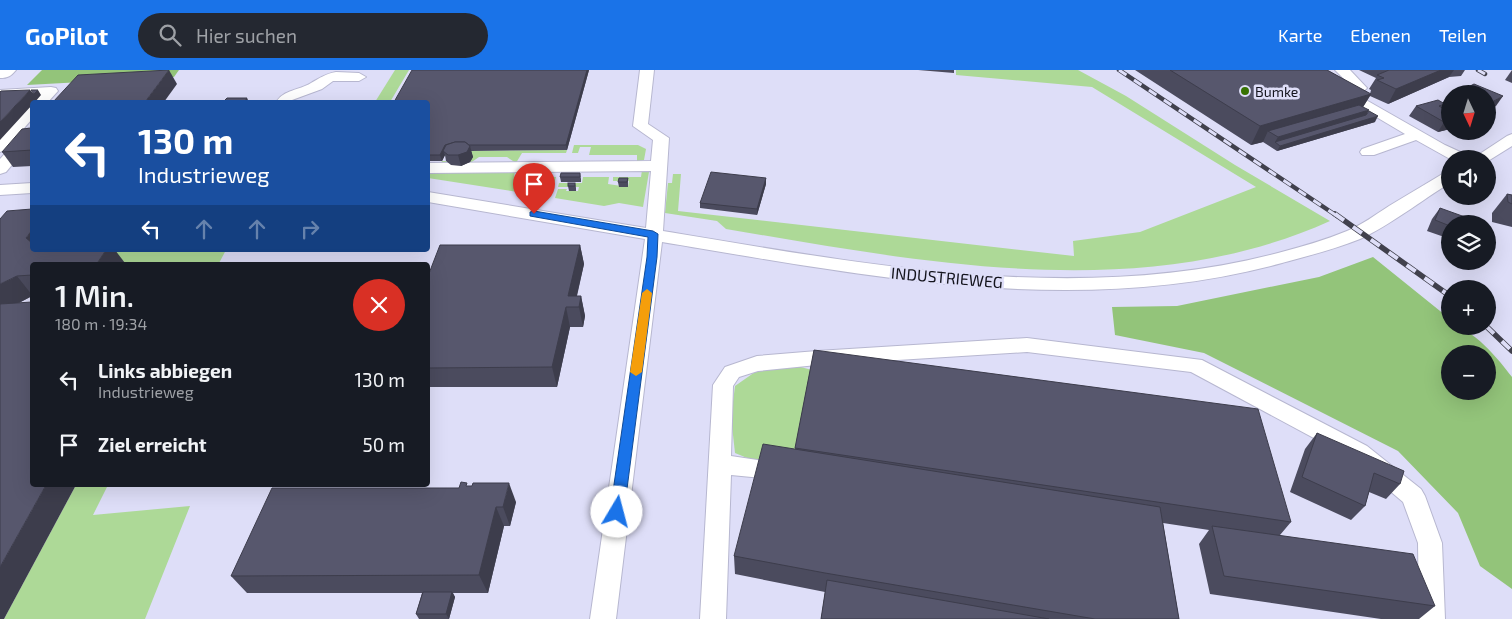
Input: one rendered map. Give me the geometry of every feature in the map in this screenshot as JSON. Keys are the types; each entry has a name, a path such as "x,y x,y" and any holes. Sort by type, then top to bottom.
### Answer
{"street":[{"path":"0,74 5,74 9,70"},
{"path":"603,619 650,266 659,166 661,138 640,126 647,70"},
{"path":"1304,70 1446,150"},
{"path":"1342,70 1360,88 1350,96"},
{"path":"285,100 287,97 317,86 320,82 332,77 359,77"},
{"path":"0,94 51,91 42,100"},
{"path":"0,147 30,113"},
{"path":"0,169 30,134"},
{"path":"1368,152 1417,135"},
{"path":"1495,150 1512,140"},
{"path":"430,168 659,166"},
{"name":"INDUSTRIEWEG","path":"430,197 841,266 976,282 1059,284 1154,281 1238,269 1284,258 1361,232 1441,182"},
{"path":"0,190 30,188"},
{"path":"713,619 723,385 732,372 757,364 817,358 1026,345 1195,365 1359,452 1413,496 1430,543 1432,619"},
{"path":"720,464 762,469"}],"green space":[{"path":"42,70 179,70 174,77 27,85"},
{"path":"395,70 409,70 391,100 376,100"},
{"path":"956,70 1078,70 1126,96 1235,165 1330,221 1258,247 1184,263 1108,270 1031,269 877,254 726,229 717,221 665,213 668,183 672,183 673,174 681,174 678,211 1074,256 1073,241 1140,232 1256,187 1092,87 956,75"},
{"path":"574,145 638,145 646,149 644,160 637,161 637,155 589,155 591,147 580,147 578,153 572,153"},
{"path":"567,150 566,153 522,153 516,163 507,157 479,157 466,166 439,166 442,161 467,164 473,157 444,156 447,151"},
{"path":"430,170 515,171 514,177 556,177 550,197 430,178"},
{"path":"642,170 649,172 643,207 619,203 604,206 555,198 558,189 578,191 579,187 558,187 559,183 582,183 583,177 609,177 608,184 628,187 629,181 613,181 613,177 641,177"},
{"path":"47,252 225,252 220,262 49,262"},
{"path":"1373,257 1441,312 1441,335 1472,335 1476,338 1484,345 1441,345 1441,400 1496,400 1496,358 1512,377 1512,589 1480,566 1458,513 1398,451 1204,353 1115,335 1112,307 1177,306 1319,277"},
{"path":"793,365 812,370 794,467 752,460 735,453 731,417 735,386 755,372"},
{"path":"75,487 107,487 93,515 190,506 145,619 4,619"}],"building":[{"path":"169,70 146,100 55,100 78,75"},
{"path":"412,70 587,70 566,145 469,145 465,142 455,142 445,145 440,155 430,155 430,100 395,100"},
{"path":"1170,70 1327,70 1371,94 1260,126"},
{"path":"1389,70 1441,70 1396,89 1377,80 1384,78 1377,75"},
{"path":"30,90 0,122 0,92"},
{"path":"1496,93 1503,96 1496,100"},
{"path":"227,98 247,98 246,100 225,100"},
{"path":"1438,100 1441,102 1441,105 1439,106 1441,107 1441,120 1416,106"},
{"path":"1359,105 1369,110 1278,137 1268,131"},
{"path":"1369,111 1378,116 1280,146 1275,142 1366,115"},
{"path":"30,128 30,150 2,152 22,129"},
{"path":"455,142 465,142 470,146 467,152 458,155 448,155 443,151 446,145"},
{"path":"711,172 766,178 757,209 700,203"},
{"path":"561,173 580,173 580,177 560,177"},
{"path":"619,178 628,178 627,182 618,182"},
{"path":"568,183 575,183 575,186 568,186"},
{"path":"1507,194 1512,195 1512,204 1508,202"},
{"path":"1440,208 1459,215 1441,215 1441,222 1435,220"},
{"path":"30,209 30,233 26,238 30,241 30,252 105,252 98,262 30,262 30,275 17,276 0,284 0,219 7,211"},
{"path":"440,245 580,245 568,296 581,296 579,307 566,307 552,367 430,368 430,271"},
{"path":"30,302 30,487 45,487 0,567 0,304"},
{"path":"814,350 1258,409 1291,522 795,448"},
{"path":"1317,433 1404,471 1400,484 1374,473 1365,506 1302,477"},
{"path":"763,444 1160,507 1179,619 1095,619 734,556"},
{"path":"461,482 467,483 466,486 472,486 473,483 509,483 503,507 496,507 479,575 231,576 272,488 459,488"},
{"path":"1212,526 1413,554 1435,606 1224,576"},
{"path":"827,580 1049,619 821,619"},
{"path":"423,592 452,592 446,614 416,614"}],"railway":[{"path":"1119,70 1337,216"},
{"path":"1478,70 1485,74"},
{"path":"1335,214 1441,290"},
{"path":"1495,335 1512,351"}],"slow traffic":[{"path":"636,372 647,293"}],"place":[{"name":"Bumke","path":"1245,91"}],"route":[{"path":"534,214 653,234 652,257 617,512"}]}
